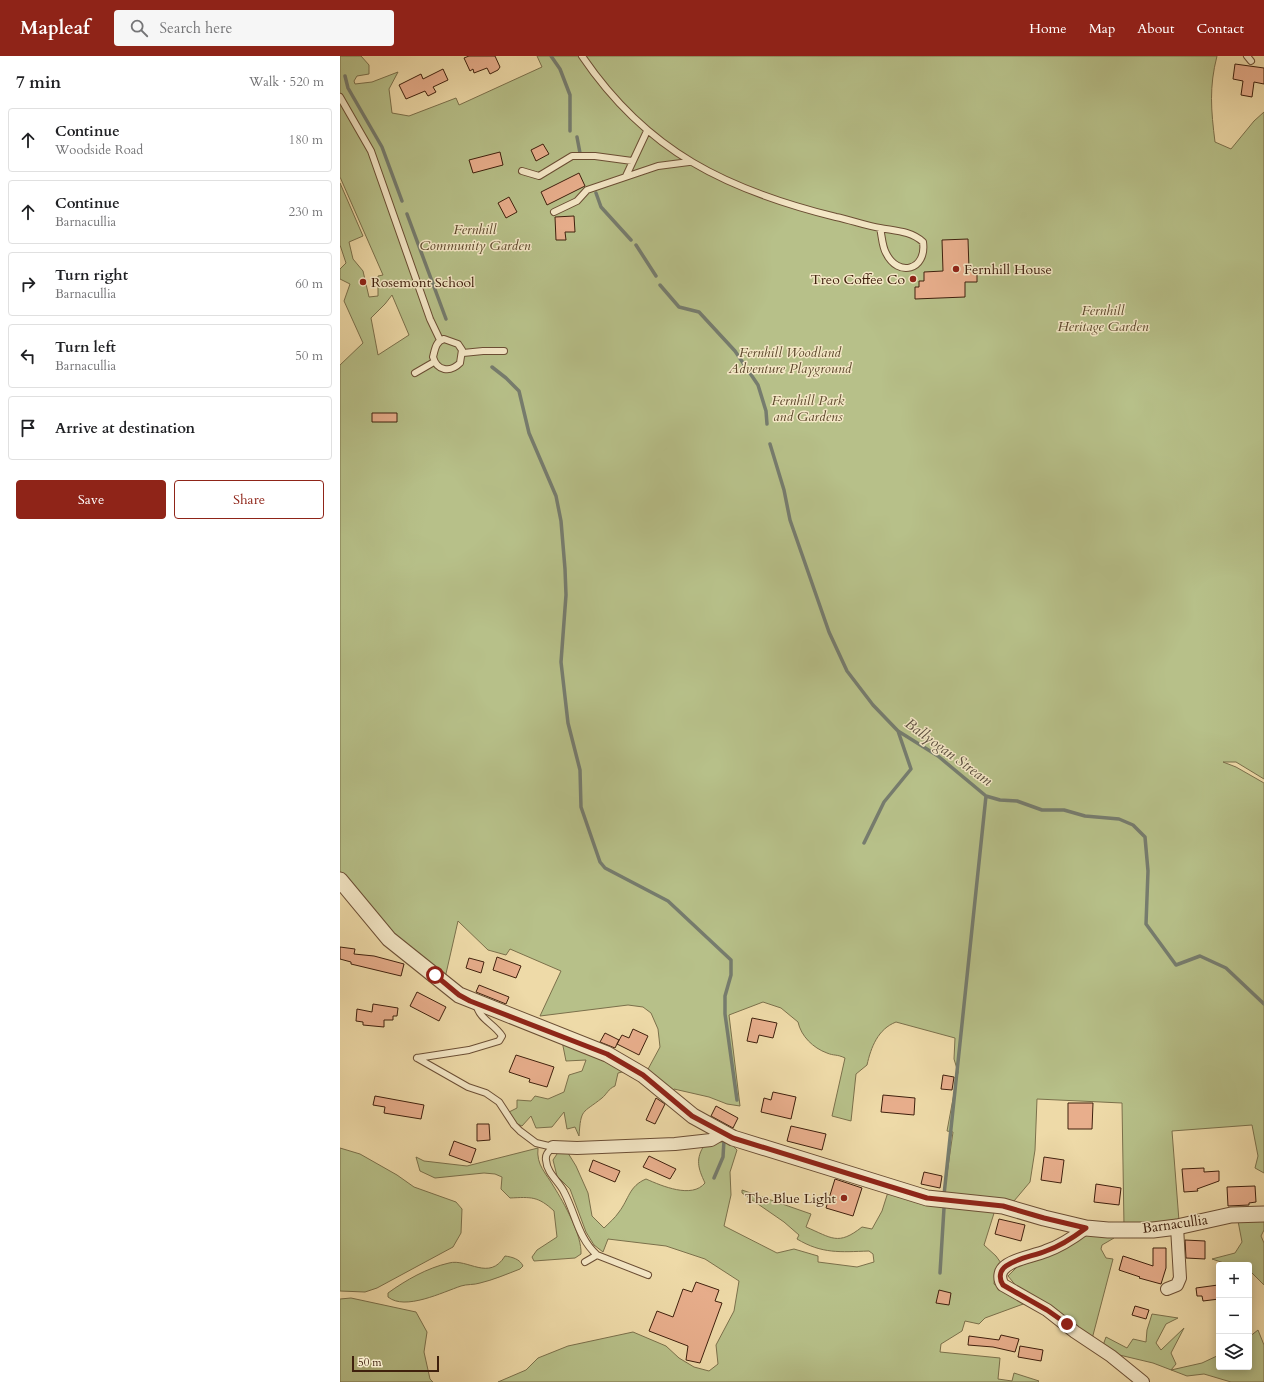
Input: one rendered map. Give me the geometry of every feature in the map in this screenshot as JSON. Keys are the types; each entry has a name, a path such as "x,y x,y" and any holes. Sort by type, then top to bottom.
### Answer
{"street":[{"name":"Barnacullia","path":"340,880 389,939 459,995 607,1054 643,1075 692,1116 723,1133 758,1146 927,1198 1003,1206 1086,1228 1123,1230 1177,1227 1231,1215 1264,1214"},
{"path":"552,1147 577,1148 676,1144 711,1140 723,1133"},
{"path":"1167,1289 1177,1285 1180,1278 1177,1227"},
{"path":"1086,1228 1055,1248 1005,1266 1000,1274 1000,1279 1003,1285 1047,1310 1075,1332 1101,1348 1143,1382"}],"lane":[{"path":"582,56 614,97 647,131 690,162 761,195 880,228 905,232 918,237 922,242 924,251 922,258 916,265 908,268 901,268 895,264 885,252 880,228"},
{"path":"340,98 371,151 430,318 440,340"},
{"path":"626,176 647,131"},
{"path":"522,171 539,176 572,156 595,156 632,161"},
{"path":"554,212 577,202 587,190 626,176 664,165 690,162"},
{"path":"444,339 458,344 463,353 460,363 452,369 442,369 434,362 433,357 437,344 440,340 444,339"},
{"path":"463,353 483,350 504,351"},
{"path":"415,373 434,362"},
{"path":"476,1003 477,1011 502,1036 499,1041 464,1051 417,1058 468,1087 486,1093 499,1102 514,1125 520,1131 536,1143 552,1147 548,1152 546,1159 550,1173 563,1190 570,1204 579,1232 586,1245 597,1255 648,1276"},
{"path":"585,1262 597,1255"}],"green space":[{"name":"Fernhill Park and Gardens","path":"340,56 361,56 369,65 369,74 357,76 354,81 355,84 372,82 398,72 389,89 392,113 409,116 456,98 459,105 542,67 537,56 1217,56 1214,67 1212,88 1212,119 1215,142 1231,149 1254,121 1264,112 1264,779 1236,762 1223,762 1236,767 1264,783 1264,1173 1255,1168 1258,1156 1252,1125 1172,1131 1179,1221 1124,1226 1122,1103 1037,1099 1035,1150 1030,1182 1014,1201 944,1195 953,1132 947,1131 958,1072 954,1059 955,1038 896,1022 884,1029 873,1045 867,1065 856,1074 851,1121 832,1116 845,1058 829,1054 812,1045 805,1037 798,1022 781,1008 763,1002 729,1015 740,1106 727,1104 709,1097 674,1089 673,1091 647,1071 660,1047 658,1029 651,1013 643,1007 628,1005 540,1016 561,971 510,949 506,955 488,950 458,921 445,978 401,943 340,872 340,365 363,343 344,301 350,284 340,279 340,269 346,263 340,245 340,183 363,236 349,242 353,259 363,271 369,297 378,296 378,276 383,275 340,177","holes":["392,295 409,335 378,355 371,318"]},
{"path":"562,1041 597,1055 630,1075 622,1072 618,1073 615,1086 584,1112 581,1120 579,1136 575,1127 567,1129 564,1112 552,1127 536,1128 531,1116 522,1126 515,1123 509,1112 517,1108 517,1100 531,1101 535,1096 548,1099 564,1092 569,1075 582,1071 586,1060 566,1061"},
{"path":"729,1142 737,1150 730,1172 731,1195 724,1226 777,1253 794,1249 818,1256 818,1262 857,1267 874,1262 873,1254 869,1251 840,1252 823,1250 806,1244 797,1239 799,1235 784,1222 742,1193 742,1190 811,1214 806,1227 835,1238 847,1237 862,1227 872,1229 882,1211 888,1192 995,1210 984,1245 1001,1263 995,1272 994,1284 1026,1303 985,1318 979,1324 965,1321 962,1331 941,1344 940,1352 1000,1358 998,1379 1012,1381 1014,1373 1039,1381 498,1382 526,1370 538,1358 568,1346 633,1332 666,1346 679,1358 694,1367 709,1371 718,1364 716,1345 734,1311 739,1281 705,1259 666,1246 608,1239 603,1252 594,1245 586,1232 570,1189 557,1176 553,1160 559,1151 568,1153 576,1166 588,1193 592,1216 604,1228 617,1214 636,1185 646,1179 677,1190 685,1191 699,1188 705,1183 699,1168 700,1154 705,1144"},
{"path":"340,1148 360,1154 397,1175 414,1187 456,1202 462,1209 461,1233 453,1247 377,1288 365,1292 340,1291"},
{"path":"538,1148 540,1164 567,1210 576,1229 581,1246 581,1254 575,1258 534,1261 532,1257 537,1250 557,1237 554,1211 543,1202 534,1198 510,1198 501,1189 502,1177 495,1174 484,1173 435,1178 420,1171 416,1157 424,1161 467,1166"},
{"path":"1264,1220 1264,1230 1261,1236 1264,1243 1264,1285 1252,1273 1252,1262 1221,1262 1212,1259 1235,1253 1242,1242 1238,1221"},
{"path":"1087,1234 1115,1234 1114,1238 1102,1245 1101,1249 1106,1258 1113,1259 1092,1339 1017,1287 1008,1276 1018,1266 1038,1260"},
{"path":"505,1256 518,1260 523,1266 520,1269 495,1279 478,1284 461,1286 424,1299 404,1302 395,1301 388,1297 388,1293 417,1275 433,1268 456,1262 485,1268 492,1267 499,1264"},
{"path":"351,1298 416,1312 427,1332 424,1352 430,1379 433,1382 340,1382 340,1299"},
{"path":"1152,1314 1178,1318 1166,1324 1156,1343 1161,1350 1184,1328 1171,1353 1176,1364 1171,1370 1153,1363 1111,1353 1102,1348 1106,1337 1127,1348 1133,1339 1146,1342 1147,1330"},
{"path":"1258,1330 1264,1345 1264,1382 1231,1382 1204,1374 1187,1376 1171,1370 1202,1363 1216,1356 1216,1370 1252,1370 1252,1335"}],"building":[{"path":"469,56 495,56 500,67 498,70 490,74 487,68 474,73 473,69 470,71 464,58"},
{"path":"1235,64 1264,68 1264,84 1254,82 1252,97 1241,95 1243,81 1233,79"},
{"path":"443,69 448,80 433,87 436,92 428,96 425,91 406,99 399,85 421,74 423,79"},
{"path":"543,144 549,154 536,161 531,150"},
{"path":"500,152 503,165 473,173 469,160"},
{"path":"579,173 585,186 547,205 541,192"},
{"path":"509,197 517,212 506,218 498,203"},
{"path":"574,216 575,232 565,232 566,240 556,240 555,217"},
{"name":"Fernhill House","path":"968,239 969,269 977,269 977,282 965,282 965,297 915,299 915,287 919,287 919,281 924,281 924,272 943,271 942,240"},
{"path":"372,413 397,413 397,422 372,422"},
{"path":"340,947 355,949 354,954 374,956 404,964 401,976 351,964 351,962 340,959"},
{"path":"497,957 521,966 516,978 493,970"},
{"path":"469,958 484,962 481,973 466,968"},
{"path":"479,985 509,997 506,1004 476,992"},
{"path":"417,992 446,1007 439,1021 410,1006"},
{"path":"373,1004 398,1008 397,1016 393,1016 393,1020 384,1020 384,1027 363,1025 363,1022 356,1021 357,1009 372,1012"},
{"path":"752,1018 777,1023 773,1038 759,1035 757,1043 747,1041"},
{"path":"633,1029 648,1036 639,1055 617,1044 622,1035 629,1038"},
{"path":"605,1033 619,1040 615,1048 600,1042"},
{"path":"516,1055 554,1067 547,1087 529,1082 530,1079 509,1072"},
{"path":"943,1075 954,1077 952,1090 941,1089"},
{"path":"773,1092 796,1097 791,1119 761,1112 764,1098 771,1100"},
{"path":"883,1095 915,1098 914,1115 881,1112"},
{"path":"375,1096 424,1105 421,1119 384,1113 385,1107 373,1105"},
{"path":"656,1098 665,1104 655,1124 646,1120"},
{"path":"1068,1103 1093,1103 1092,1129 1068,1129"},
{"path":"716,1106 738,1118 733,1128 711,1116"},
{"path":"477,1124 489,1124 490,1140 477,1141"},
{"path":"791,1126 826,1134 822,1150 787,1141"},
{"path":"454,1141 476,1149 471,1163 449,1155"},
{"path":"649,1156 676,1169 670,1179 643,1167"},
{"path":"1044,1157 1064,1160 1061,1183 1041,1180"},
{"path":"593,1160 620,1171 615,1182 589,1171"},
{"path":"1204,1168 1204,1172 1219,1171 1219,1181 1197,1189 1198,1191 1184,1192 1182,1169"},
{"path":"924,1172 942,1176 940,1188 921,1184"},
{"name":"The Blue Light","path":"835,1179 862,1188 853,1216 826,1208"},
{"path":"1096,1184 1121,1188 1119,1205 1094,1202"},
{"path":"1255,1186 1256,1202 1249,1203 1249,1205 1228,1206 1227,1187"},
{"path":"999,1219 1025,1225 1021,1241 995,1234"},
{"path":"1185,1240 1205,1241 1205,1259 1186,1258"},
{"path":"1153,1248 1166,1248 1166,1268 1161,1284 1139,1278 1140,1277 1119,1270 1123,1256 1153,1266"},
{"path":"696,1282 719,1290 715,1301 722,1303 700,1363 686,1360 688,1346 649,1331 657,1311 673,1317 683,1289 692,1292"},
{"path":"1216,1285 1216,1299 1203,1301 1202,1296 1197,1296 1196,1288"},
{"path":"939,1290 951,1293 949,1305 936,1303"},
{"path":"1135,1306 1149,1310 1146,1319 1132,1315"},
{"path":"1001,1335 1019,1339 1015,1352 993,1347 968,1345 969,1336 999,1340"},
{"path":"1020,1346 1043,1350 1041,1361 1018,1357"}],"waterway":[{"name":"Ballyogan Stream","path":"551,56 560,69 570,95 570,131"},
{"path":"345,76 348,88 382,147 402,201"},
{"name":"Ballyogan Stream","path":"577,137 580,153"},
{"name":"Ballyogan Stream","path":"596,193 601,207 631,240"},
{"path":"407,214 446,319"},
{"name":"Ballyogan Stream","path":"636,245 656,276"},
{"name":"Ballyogan Stream","path":"660,285 679,307 699,312 735,351 758,385 766,411 767,424"},
{"path":"492,367 519,391 529,433 556,496 561,521 566,595 561,662 568,723 580,770 581,807 600,862 605,868 668,901 731,960 731,975 725,996 725,1014 737,1100"},
{"name":"Ballyogan Stream","path":"770,444 784,490 790,520 829,632 847,671 873,705 898,731 938,756 986,796 1000,800 1017,801 1042,810 1064,810 1085,816 1119,819 1133,825 1145,837 1148,871 1146,924 1176,965 1200,956 1226,968 1264,1004"},
{"path":"864,843 884,802 911,769 898,731"},
{"path":"944,1195 986,796"},
{"path":"714,1178 723,1157 724,1140"},
{"path":"940,1273 944,1208"}],"place":[{"name":"Fernhill House","path":"956,269"},
{"name":"Treo Coffee Co","path":"913,279"},
{"name":"Rosemont School","path":"363,282"},
{"name":"The Blue Light","path":"844,1198"}],"route":[{"path":"435,975 444,984 470,1001 561,1035 607,1054 633,1068 660,1087 692,1116 733,1138 927,1198 1003,1206 1086,1228 1068,1241 1048,1251 1005,1266 1000,1274 1000,1279 1003,1285 1047,1310 1067,1324"}],"park label":[{"name":"Fernhill Community Garden","path":"475,238"},
{"name":"Fernhill Heritage Garden","path":"1103,318"},
{"name":"Fernhill Woodland Adventure Playground","path":"790,360"}]}
